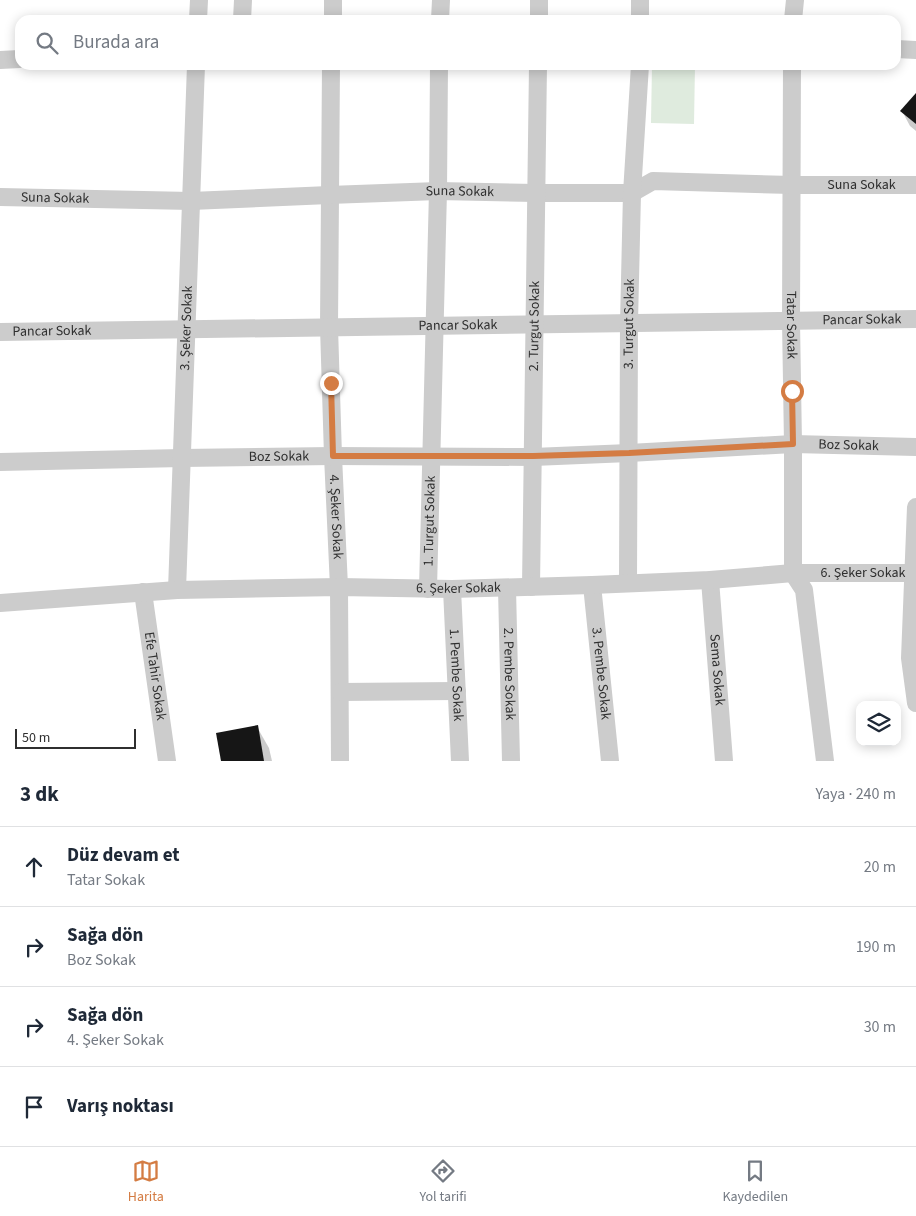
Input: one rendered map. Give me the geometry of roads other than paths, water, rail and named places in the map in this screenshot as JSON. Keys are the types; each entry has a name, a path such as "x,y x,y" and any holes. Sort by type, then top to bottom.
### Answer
{"street":[{"path":"198,15 199,0"},
{"path":"242,15 243,0"},
{"path":"333,15 334,0"},
{"path":"440,15 441,0"},
{"path":"539,0 539,15"},
{"path":"640,0 640,15"},
{"path":"793,15 794,0"},
{"path":"901,49 916,50"},
{"path":"0,60 15,60"},
{"name":"3. Şeker Sokak","path":"177,590 196,70"},
{"name":"4. Şeker Sokak","path":"331,70 329,328 339,587 340,761"},
{"name":"1. Turgut Sokak","path":"428,588 438,191 439,70"},
{"name":"2. Turgut Sokak","path":"530,587 538,70"},
{"name":"3. Turgut Sokak","path":"628,583 629,323 632,193 640,70"},
{"name":"Tatar Sokak","path":"792,70 793,573 804,590 825,761"},
{"name":"Suna Sokak","path":"0,197 191,201 438,191 632,193 653,181 792,185 916,185"},
{"name":"Pancar Sokak","path":"0,332 916,319"},
{"name":"Boz Sokak","path":"0,462 333,456 533,456 793,444 916,448"},
{"path":"916,507 910,658 916,704"},
{"name":"6. Şeker Sokak","path":"0,603 177,590 339,587 507,588 710,580 793,573 914,573"},
{"name":"Sema Sokak","path":"710,580 724,761"},
{"name":"3. Pembe Sokak","path":"592,585 610,761"},
{"name":"2. Pembe Sokak","path":"507,588 511,761"},
{"name":"1. Pembe Sokak","path":"452,589 460,761"},
{"name":"Efe Tahir Sokak","path":"143,592 168,761"},
{"path":"340,692 457,691"}]}
